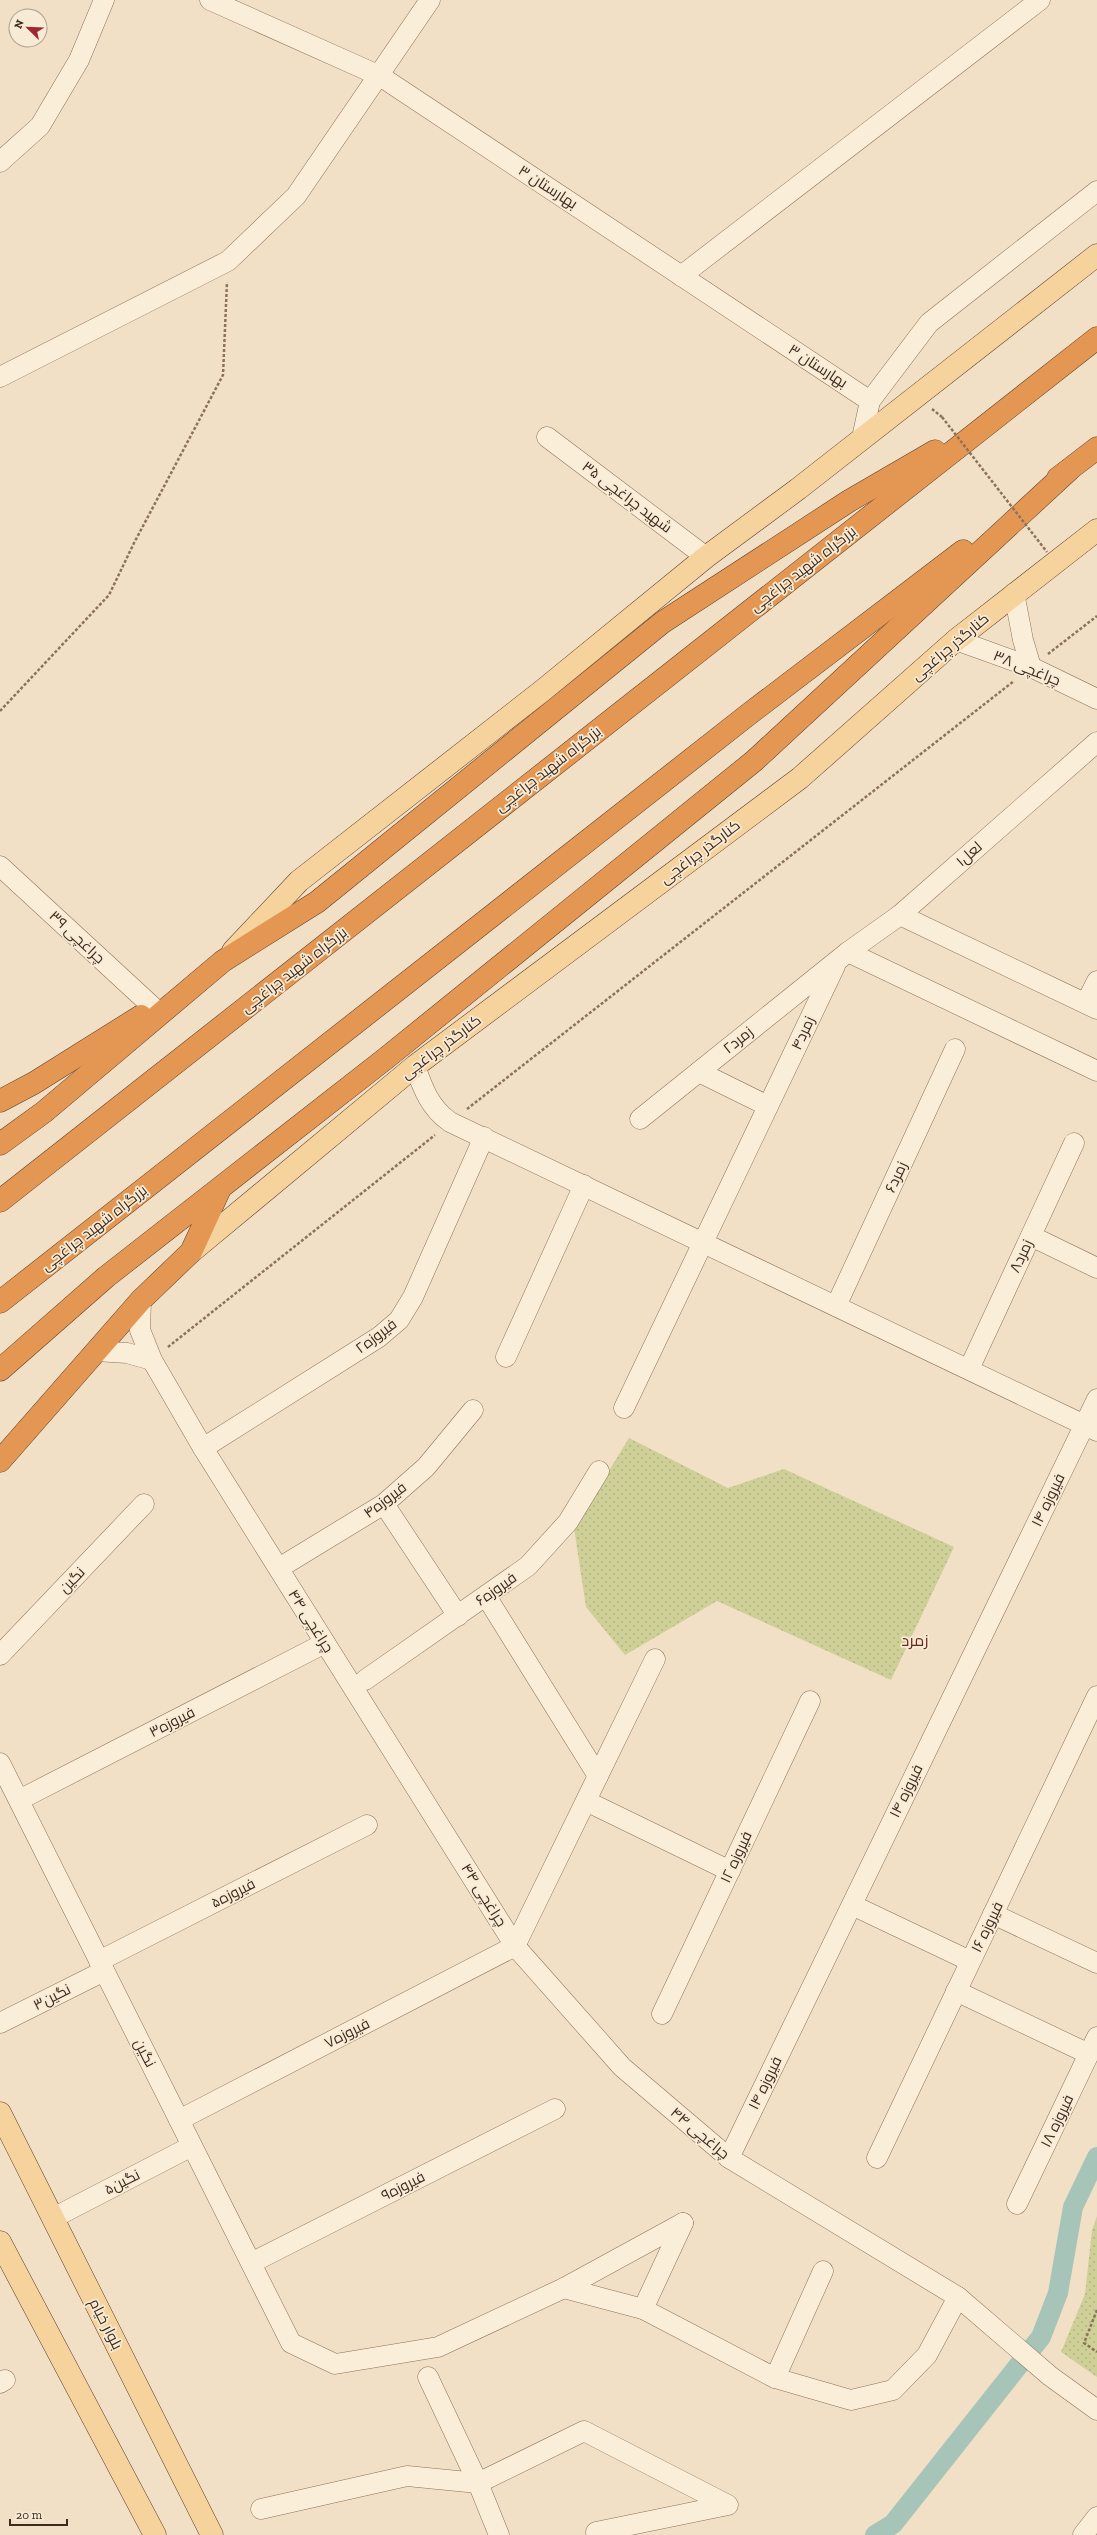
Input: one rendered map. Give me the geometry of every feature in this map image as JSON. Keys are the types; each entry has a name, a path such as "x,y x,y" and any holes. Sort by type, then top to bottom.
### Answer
{"highway":[{"name":"بزرگراه شهید چراغچی","path":"0,1201 1097,338"},
{"path":"0,1144 44,1112 223,961 317,902 663,622 849,500 1003,411"},
{"name":"بزرگراه شهید چراغچی","path":"0,1302 749,714 1097,448"},
{"path":"0,1370 106,1277 282,1140 754,761 1069,470"},
{"path":"0,1101 34,1083 154,1008 195,986"},
{"path":"0,1462 141,1300 191,1252 221,1187"}],"main road":[{"path":"223,961 299,881 542,691 706,557 1097,255"},
{"name":"کنارگذر چراغچی","path":"282,1140 353,1117 415,1066 800,778 956,640 1014,593 1097,530"},
{"path":"191,1252 353,1117"},
{"name":"بلوار خیام","path":"0,2113 212,2535"},
{"path":"0,2242 155,2535"}],"street":[{"path":"0,162 40,126 79,60 104,0"},
{"name":"بهارستان ۳","path":"210,0 380,76 870,401"},
{"path":"0,377 228,261 296,196 380,76 430,0"},
{"path":"681,276 1040,0"},
{"path":"862,438 870,401 929,323 1097,191"},
{"name":"شهید چراغچی ٣۵","path":"547,437 706,557"},
{"path":"1014,593 1023,640 1032,667"},
{"name":"چراغچی ۳۸","path":"956,640 1032,667 1097,699"},
{"name":"لعل۱","path":"843,956 900,915 1097,742"},
{"name":"چراغچی ۳۹","path":"0,866 154,1008"},
{"path":"900,915 1091,1006 1097,981"},
{"path":"843,956 1097,1071"},
{"name":"زمرد۲","path":"640,1119 843,956"},
{"name":"زمرد۴","path":"624,1408 768,1106 843,956"},
{"name":"زمرد۶","path":"836,1306 955,1049"},
{"path":"415,1066 427,1098 439,1115 450,1122 1091,1428"},
{"path":"699,1072 768,1106"},
{"name":"فیروزه۲","path":"203,1448 379,1337 399,1320 413,1297 484,1137"},
{"name":"زمرد۸","path":"969,1369 1074,1143"},
{"path":"506,1357 584,1185"},
{"path":"1031,1236 1097,1268"},
{"name":"چراغچی ۴۴","path":"141,1300 140,1330 152,1360 203,1448 516,1946 622,2067 729,2158 958,2297 1050,2376 1097,2410"},
{"path":"96,1351 127,1353 152,1360"},
{"name":"فیروزه ۱۴","path":"729,2158 852,1905 1091,1428 1097,1399"},
{"name":"فیروزه۴","path":"278,1568 384,1504 426,1467 473,1410"},
{"name":"فیروزه۶","path":"365,1680 528,1566 568,1522 599,1471"},
{"name":"نگین","path":"0,1655 144,1504"},
{"path":"384,1504 458,1616"},
{"path":"486,1596 598,1776"},
{"name":"فیروزه۳","path":"19,1800 325,1643"},
{"path":"516,1946 655,1659"},
{"name":"فیروزه ۱۶","path":"877,2158 1097,1696"},
{"name":"فیروزه ۱۲","path":"662,2014 810,1701"},
{"name":"نگین","path":"0,1764 291,2343 335,2364 438,2347 564,2288"},
{"path":"586,1801 730,1871"},
{"name":"فیروزه۵","path":"102,1966 367,1825"},
{"path":"852,1905 970,1961"},
{"path":"993,1914 1097,1964"},
{"name":"فیروزه۷","path":"179,2120 516,1946"},
{"name":"نگین۳","path":"0,2024 102,1966"},
{"path":"956,1991 1093,2046"},
{"name":"فیروزه ۱۸","path":"1017,2204 1093,2046"},
{"name":"فیروزه۹","path":"251,2264 555,2109"},
{"name":"نگین۵","path":"53,2218 192,2146"},
{"path":"564,2288 683,2223 642,2309"},
{"path":"775,2378 823,2271"},
{"path":"564,2288 642,2309 775,2378 851,2400 894,2390 928,2355 958,2297"},
{"path":"428,2377 478,2483 499,2535"},
{"path":"261,2509 407,2476 478,2483 584,2431 728,2505 596,2532"},
{"path":"1084,2535 1097,2517"}],"path":[{"path":"0,711 109,595 134,543 223,375 228,261"},
{"path":"942,417 1047,552"},
{"path":"152,1360 450,1122 1097,616"},
{"path":"1097,2310 1084,2343 1097,2352"}],"green space":[{"path":"629,1438 728,1488 784,1469 954,1547 891,1680 717,1601 625,1655 586,1607 574,1528"},
{"path":"1097,2216 1097,2377 1061,2352 1085,2294 1092,2230"}],"waterway":[{"path":"875,2535 893,2524 1041,2337 1058,2293 1073,2207 1097,2157"}],"district":[{"name":"زمرد","path":"915,1640"}]}
